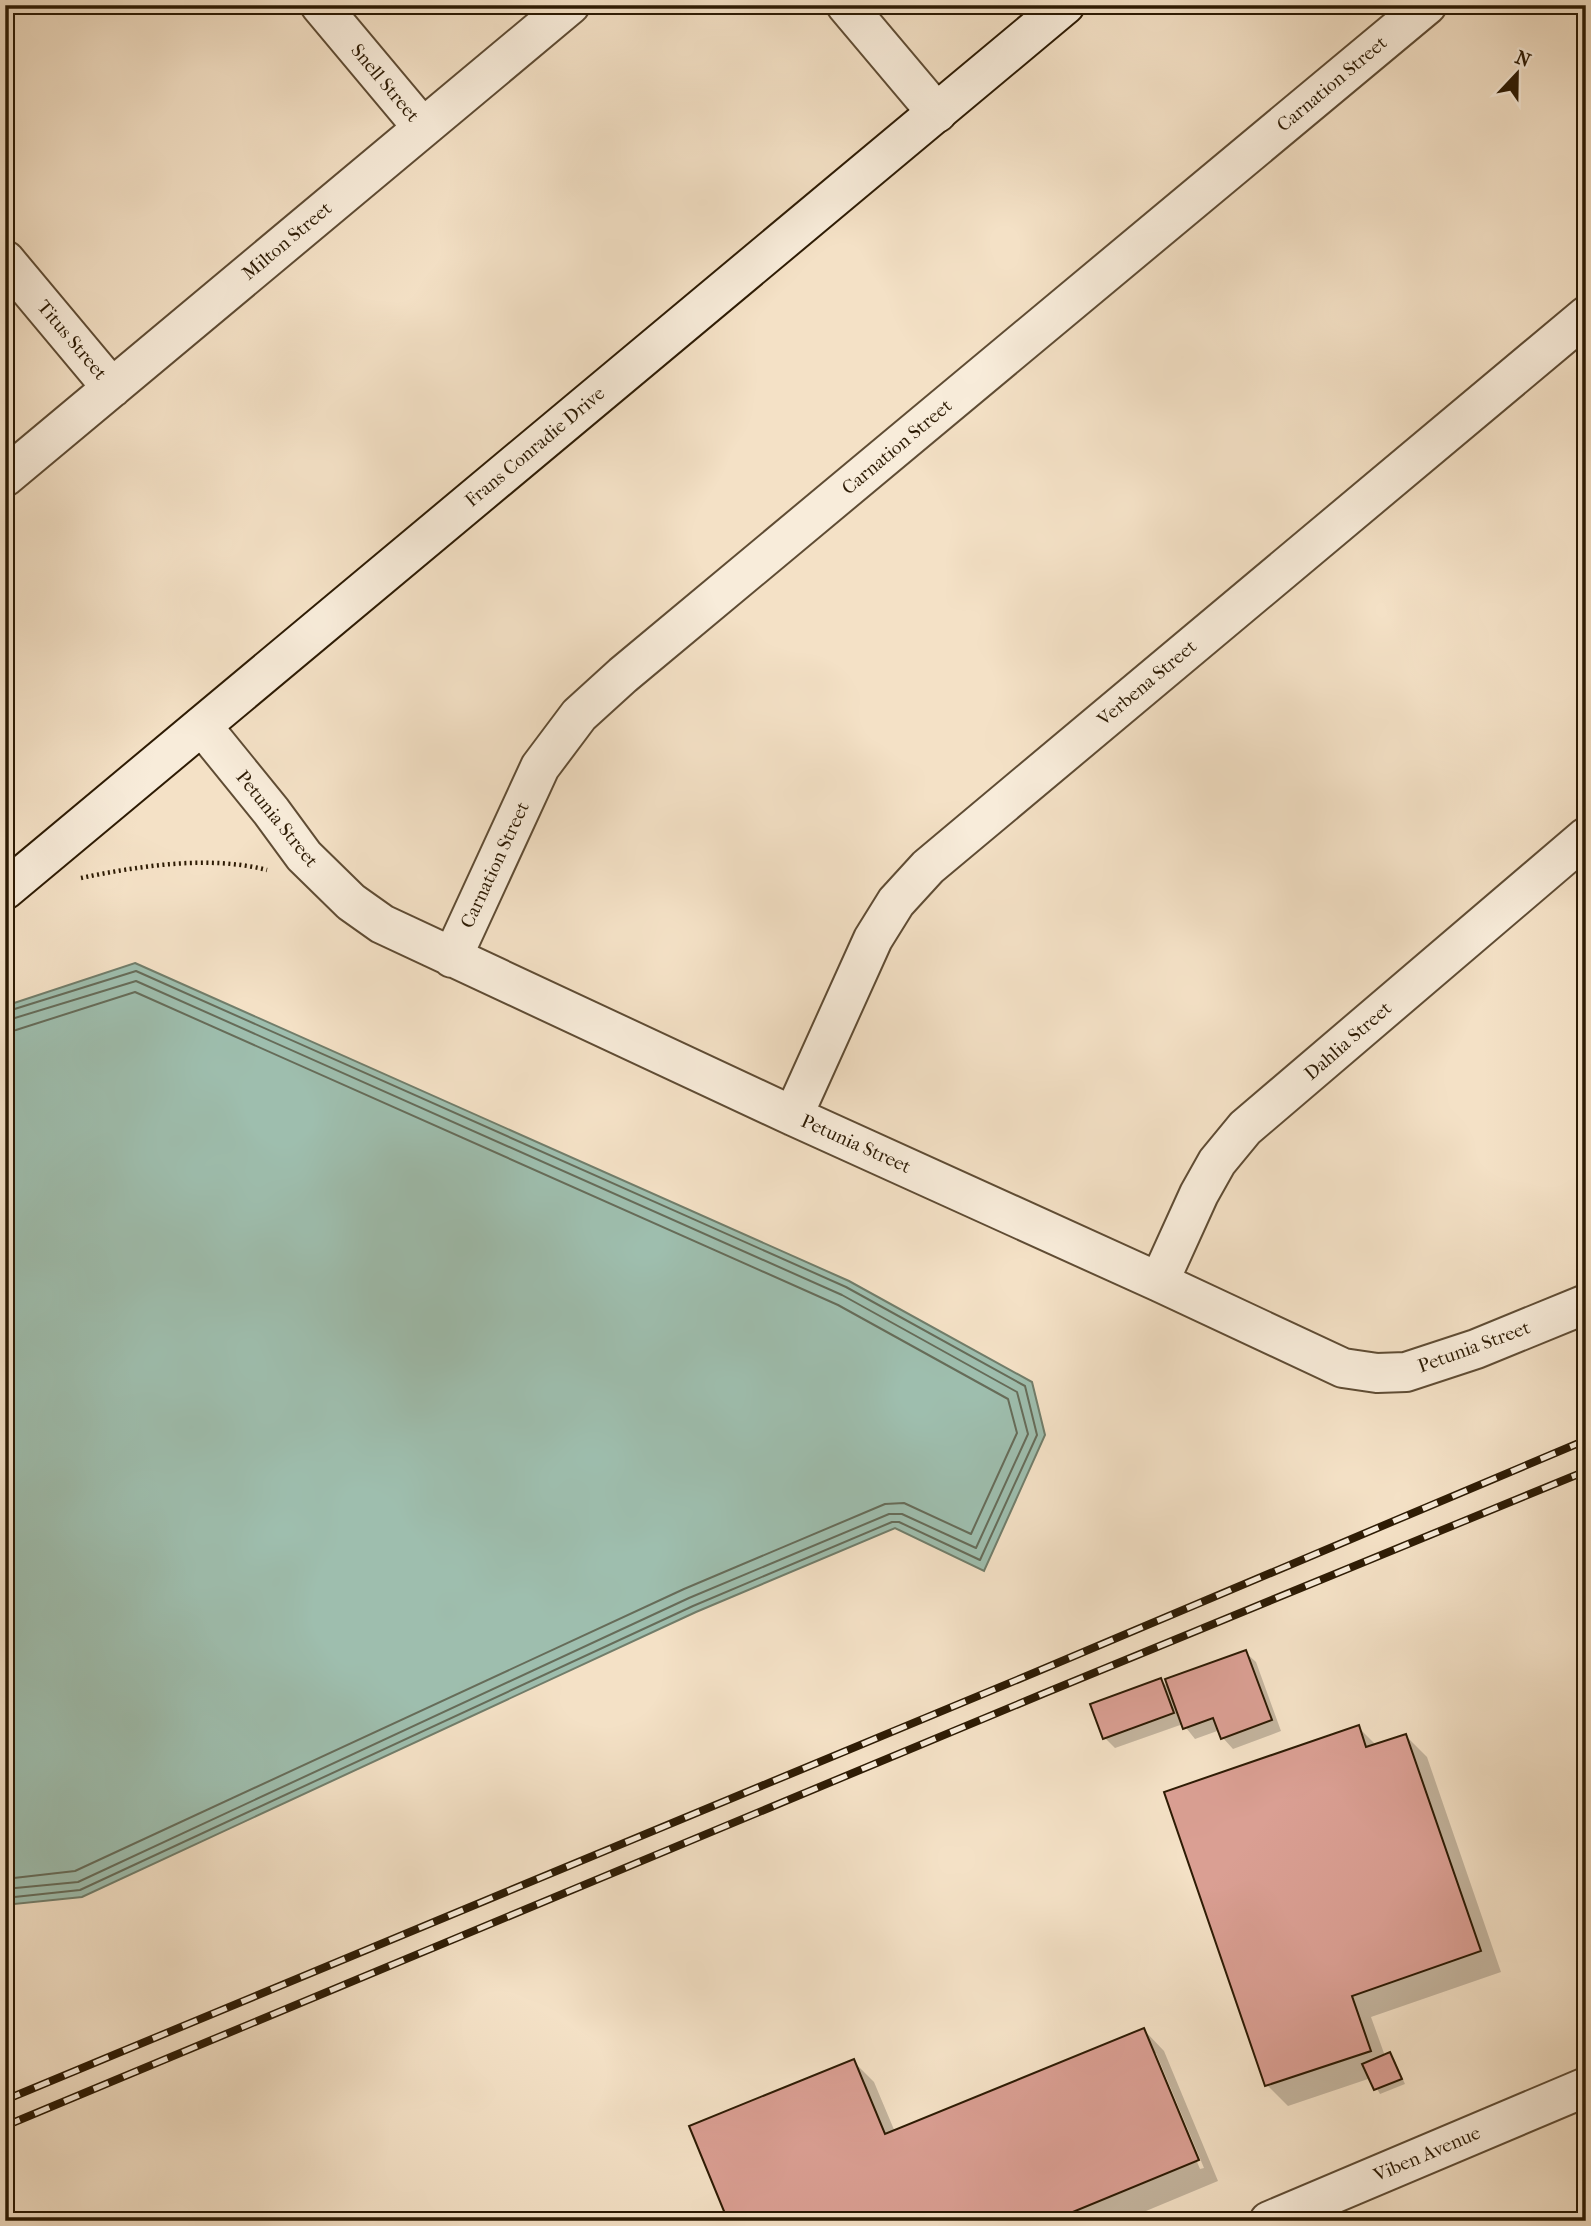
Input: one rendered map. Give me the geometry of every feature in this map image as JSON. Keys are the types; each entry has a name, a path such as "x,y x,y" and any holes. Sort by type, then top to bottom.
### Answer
{"street":[{"name":"Snell Street","path":"320,5 423,128"},
{"name":"Milton Street","path":"5,477 570,5"},
{"path":"846,5 936,113"},
{"name":"Frans Conradie Drive","path":"5,890 1065,5"},
{"name":"Carnation Street","path":"452,958 540,767 579,715 623,675 1427,5"},
{"name":"Titus Street","path":"5,260 112,388"},
{"name":"Verbena Street","path":"793,1116 873,939 896,902 928,867 1586,316"},
{"name":"Petunia Street","path":"202,726 304,856 351,901 382,924 1343,1368 1377,1373 1406,1372 1586,1304"},
{"name":"Dahlia Street","path":"1159,1282 1217,1161 1245,1129 1586,837"},
{"name":"Viben Avenue","path":"1269,2221 1586,2087"}],"path":[{"path":"70,880 118,870 172,864 231,864 273,871"}],"water":[{"path":"135,963 849,1281 1032,1382 1045,1435 984,1571 895,1528 696,1612 82,1897 5,1905 5,1006"}],"building":[{"path":"1246,1650 1272,1720 1221,1739 1213,1718 1183,1729 1165,1679"},
{"path":"1161,1678 1174,1713 1103,1739 1090,1704"},
{"path":"1359,1725 1366,1747 1406,1734 1481,1951 1352,1996 1371,2051 1265,2086 1164,1792"},
{"path":"1144,2028 1199,2160 1051,2221 728,2221 689,2126 854,2059 885,2134"},
{"path":"1390,2052 1402,2079 1374,2090 1362,2064"}],"railway":[{"path":"5,2100 1036,1672 1586,1440"},
{"path":"5,2126 1586,1471"}]}
